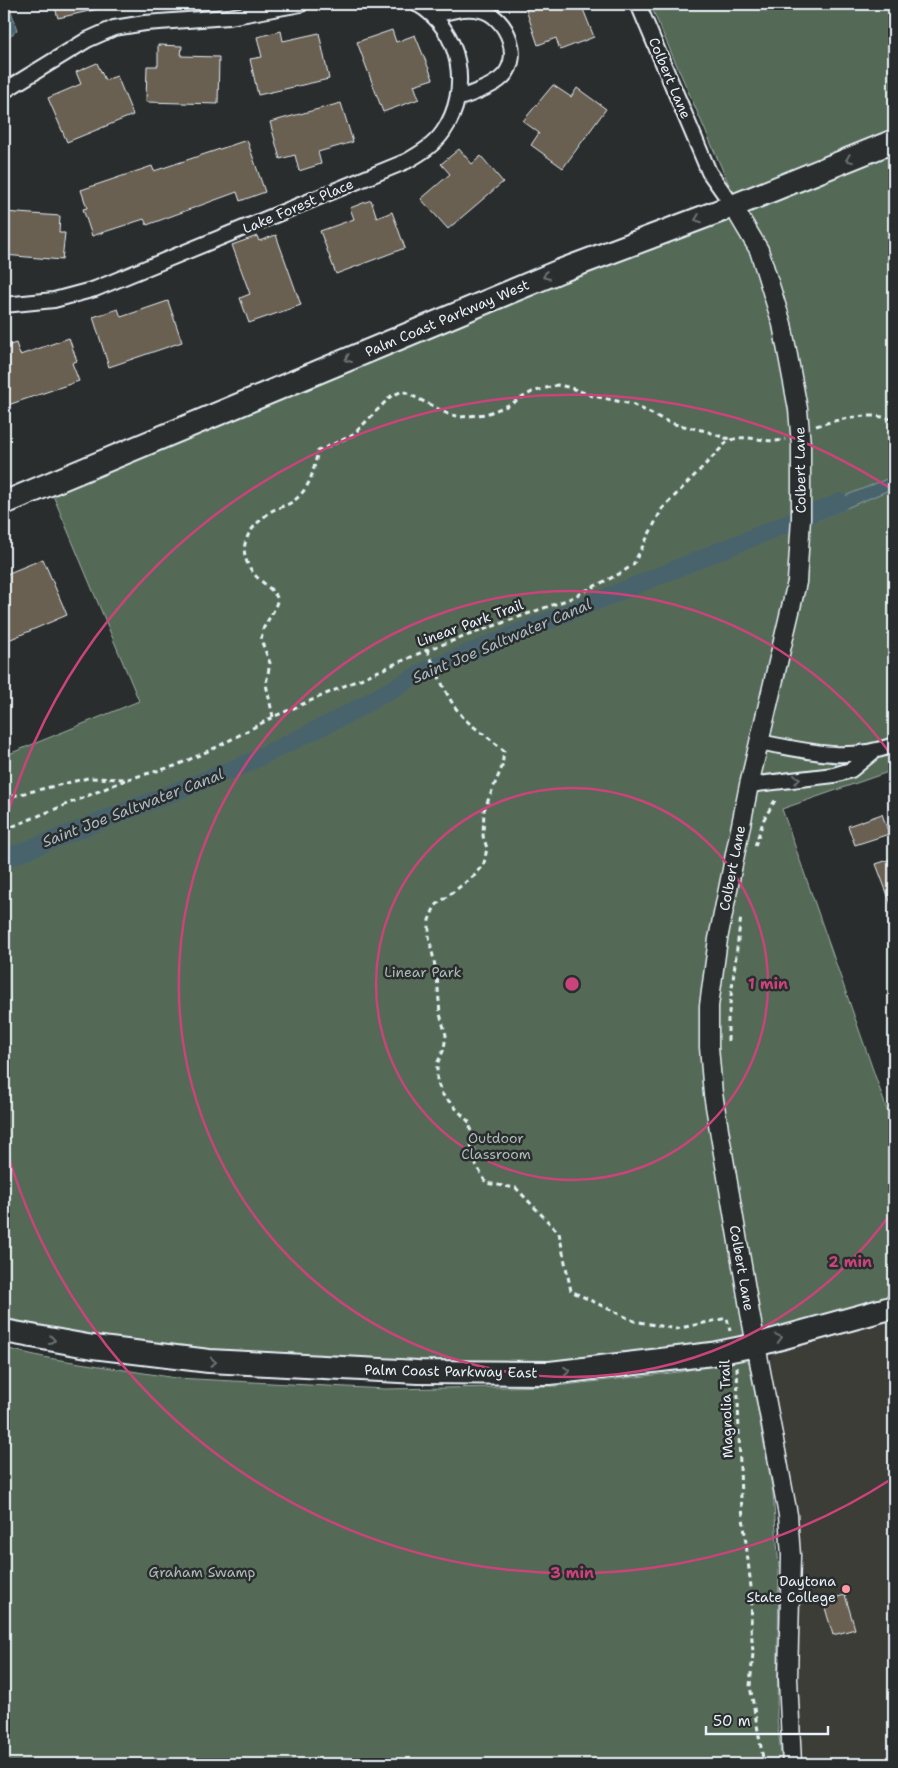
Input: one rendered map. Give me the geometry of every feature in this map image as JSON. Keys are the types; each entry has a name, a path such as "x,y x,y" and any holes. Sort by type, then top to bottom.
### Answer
{"main road":[{"name":"Palm Coast Parkway West","path":"4,504 560,271 733,206 894,141"},
{"name":"Palm Coast Parkway East","path":"4,1331 103,1348 209,1362 418,1372 550,1373 640,1364 756,1345 894,1307"}],"street":[{"path":"4,91 87,40 114,28 145,23 210,20 300,4"},
{"name":"Lake Forest Place","path":"4,305 54,300 95,289 407,161 422,152 442,133 449,122 457,99 460,81 456,53 446,31 434,15 417,4"},
{"name":"Colbert Lane","path":"638,4 709,172 733,206 759,250 768,274 788,351 800,431 802,485 797,582 749,786 716,957 709,1006 712,1094 790,1533 788,1678 792,1764"},
{"path":"434,15 464,10 481,10 499,21 510,40 510,63 500,80 457,99"},
{"path":"759,742 825,754 848,756 874,752 894,745"},
{"path":"749,786 834,775 851,770 874,752"}],"path":[{"path":"273,717 266,684 270,663 261,640 263,629 274,610 278,598 271,587 251,571 243,548 247,534 270,512 293,502 301,494 312,475 318,451 353,435 391,396 403,391 448,414 461,417 486,414 509,405 532,392 557,385 568,386 593,396 632,404 670,422 706,431 724,438 734,439 756,438 780,441 800,431 839,419 881,416 894,420"},
{"name":"Linear Park Trail","path":"4,798 88,778 130,779 175,766 217,747 273,717 427,650 569,599 633,565 662,509 734,439"},
{"path":"427,650 452,702 462,716 494,740 504,751 502,767 484,810 483,836 487,848 484,863 475,875 435,906 429,920 429,936 437,976 440,1014 446,1035 444,1048 437,1064 437,1081 442,1094 470,1123 471,1150 486,1183 516,1188 559,1233 571,1291 634,1321 676,1329 750,1313"},
{"path":"4,830 130,779"},
{"path":"755,847 764,819 778,795"},
{"path":"727,1049 728,1020 742,916"},
{"path":"471,1150 477,1149"},
{"name":"Magnolia Trail","path":"727,1318 738,1374 741,1500 752,1596 751,1626 753,1653 750,1686 764,1764"}],"shaded area":[{"name":"Daytona State College","path":"894,1316 894,1764 801,1764 799,1731 798,1531 769,1374 769,1364 772,1354 779,1348"}],"green space":[{"path":"650,4 894,4 894,130 733,194"},
{"name":"Linear Park","path":"894,151 894,770 782,809 894,1130 894,1299 738,1340 536,1367 214,1351 79,1333 4,1318 4,756 139,701 52,493 579,271"},
{"name":"Graham Swamp","path":"4,1348 48,1358 176,1378 385,1389 556,1386 679,1372 748,1357 773,1493 779,1567 777,1718 782,1764 4,1764"}],"water":[{"path":"4,4 9,4 17,30 4,42"},
{"path":"894,476 894,488 818,520 818,507"}],"building":[{"path":"54,4 97,4 98,9 58,18"},
{"path":"524,4 581,4 594,37 560,50 556,38 538,45"},
{"path":"392,30 396,42 415,35 433,79 414,85 419,99 383,112 357,42"},
{"path":"281,31 283,41 319,33 329,79 258,95 250,59 262,57 257,37"},
{"path":"158,45 182,46 181,56 219,57 218,104 146,102 147,66 158,66"},
{"path":"97,63 105,80 117,76 133,115 67,142 48,98 81,84 76,72"},
{"path":"553,85 571,97 577,88 606,109 563,168 531,145 539,133 523,121"},
{"path":"341,103 353,142 318,152 321,164 299,171 295,155 280,159 270,122"},
{"path":"247,140 265,192 240,201 237,192 147,225 144,219 92,236 83,209 87,208 81,190 152,166 154,171"},
{"path":"459,149 472,164 481,156 503,182 448,229 421,199 450,174 441,164"},
{"path":"371,200 377,218 392,212 405,248 336,274 320,231 354,219 350,208"},
{"path":"4,212 60,216 59,233 65,233 62,260 4,255"},
{"path":"276,235 301,305 249,323 240,298 250,294 232,245 257,236 259,241"},
{"path":"168,301 182,342 109,367 93,317 118,309 121,317"},
{"path":"69,338 77,361 72,363 79,381 8,405 4,392 4,347 16,343 20,355"},
{"path":"43,559 67,615 4,642 4,575"},
{"path":"882,814 889,834 855,845 848,826"},
{"path":"894,858 894,909 893,909 876,864"},
{"path":"845,1595 855,1629 833,1635 823,1601"}],"waterway":[{"name":"Saint Joe Saltwater Canal","path":"4,859 248,763 338,719 427,670 840,502"}],"place":[{"name":"Daytona State College","path":"846,1589"}],"park label":[{"name":"Outdoor Classroom","path":"496,1146"}]}
